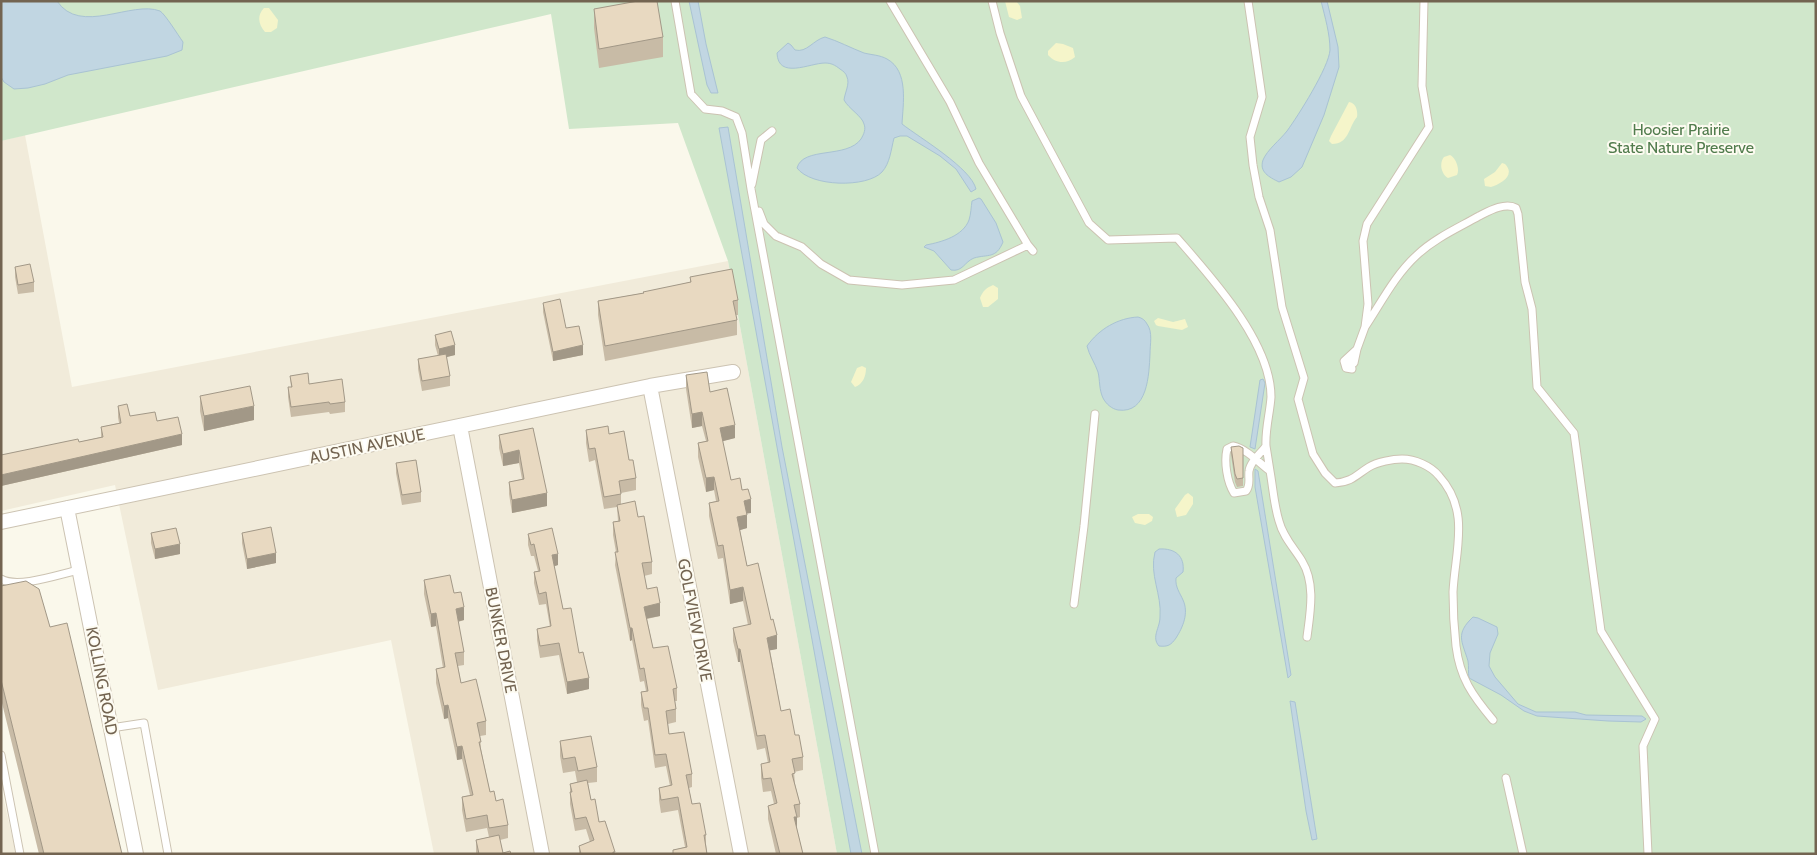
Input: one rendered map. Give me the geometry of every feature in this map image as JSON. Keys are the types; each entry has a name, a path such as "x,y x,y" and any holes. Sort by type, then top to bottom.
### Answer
{"street":[{"name":"AUSTIN AVENUE","path":"1,522 650,386 733,372"},
{"name":"GOLFVIEW DRIVE","path":"650,386 741,854"},
{"name":"BUNKER DRIVE","path":"460,426 542,854"},
{"name":"KOLLING ROAD","path":"67,508 136,854"}],"lane":[{"path":"674,1 691,94 705,109 722,111 736,117 742,133 875,854"},
{"path":"772,131 761,140 751,189 764,224 776,236 802,246 820,264 849,280 902,285 954,280 1031,248 980,163 950,102 890,1"},
{"path":"992,1 1000,33 1021,96 1089,223 1108,240 1177,238 1227,297 1259,352 1268,379 1270,397 1265,434 1279,521 1286,538 1304,563 1312,594 1307,638"},
{"path":"1248,1 1262,97 1250,136 1253,165 1270,230 1282,307 1304,378 1298,399 1313,454 1325,473 1335,483 1345,483 1369,467 1403,459 1422,463 1434,470 1444,481 1454,499 1459,517 1459,538 1453,592 1456,647 1466,684 1475,699 1493,720"},
{"path":"1357,349 1365,327 1368,304 1363,241 1367,224 1429,126 1422,86 1424,1"},
{"path":"1365,327 1395,280 1417,255 1442,236 1485,214 1503,206 1516,208 1525,282 1532,309 1536,387 1574,433 1601,632 1655,719 1643,746 1648,854"},
{"path":"1074,604 1095,414"},
{"path":"1266,446 1255,460 1249,469 1249,488 1246,492 1234,493 1230,486 1226,455 1227,450 1233,446 1238,447 1255,460 1270,471"},
{"path":"1,579 14,583 24,582 79,570"},
{"path":"111,728 144,723 168,854"},
{"path":"1,755 20,854"},
{"path":"1506,778 1523,854"}],"shaded area":[{"path":"25,135 72,387 728,261 837,854 434,854 391,640 158,690 115,485 1,511 1,141"},
{"path":"1,787 16,854 1,854"}],"green space":[{"name":"Hoosier Prairie State Nature Preserve","path":"1,1 1816,1 1816,854 837,854 728,261 678,123 569,129 551,14 1,141"}],"sand":[{"path":"1005,1 1016,1 1020,6 1022,18 1017,20 1009,17"},
{"path":"264,8 269,8 278,20 277,28 271,32 265,32 260,23 259,17"},
{"path":"1056,43 1073,48 1075,57 1064,62 1051,58 1048,55 1048,51"},
{"path":"1349,102 1356,108 1357,117 1348,135 1342,141 1332,144 1329,141 1331,136"},
{"path":"1450,155 1456,161 1458,173 1448,178 1442,171 1441,165 1442,159"},
{"path":"1502,163 1508,168 1509,172 1506,178 1495,186 1485,186 1484,179 1495,172"},
{"path":"993,285 998,288 998,299 988,307 983,307 980,298 982,293"},
{"path":"1158,318 1173,322 1185,319 1188,327 1182,330 1158,326 1154,321"},
{"path":"862,366 866,368 865,377 855,387 851,382 857,368"},
{"path":"1188,493 1193,497 1193,504 1186,515 1177,517 1175,509"},
{"path":"1138,514 1149,514 1153,517 1152,521 1145,525 1135,523 1132,517"}],"water":[{"path":"1,1 57,1 67,11 79,16 92,17 135,10 148,9 160,11 183,42 182,50 167,56 68,75 45,84 14,89 4,82 1,77"},
{"path":"689,1 698,1 718,93 711,93 707,85"},
{"path":"1321,1 1327,1 1338,47 1339,67 1324,115 1302,167 1291,177 1279,182 1268,176 1262,168 1262,164 1265,156 1287,131 1298,114 1319,79 1328,58 1330,50 1329,38"},
{"path":"825,37 864,53 887,59 894,64 902,80 902,124 955,163 965,172 976,189 971,192 956,169 940,156 907,136 894,138 885,168 875,177 864,181 852,183 826,182 814,179 797,168 801,161 808,157 846,149 854,145 861,139 864,132 865,126 863,121 844,100 848,80 843,71 829,63 789,68 783,66 779,61 777,53 788,43 795,50 803,50"},
{"path":"728,127 782,447 862,854 851,854 719,128"},
{"path":"979,198 996,223 1003,242 997,251 991,255 974,258 958,270 951,270 934,251 924,247 951,237 962,230 969,220 972,201"},
{"path":"1138,317 1145,321 1151,334 1147,382 1145,391 1136,406 1128,410 1118,410 1109,406 1103,398 1098,372 1087,346 1097,334 1116,322"},
{"path":"1263,379 1265,383 1255,449 1250,447 1260,380"},
{"path":"1255,469 1258,471 1291,675 1288,678 1255,487"},
{"path":"1159,549 1170,550 1178,554 1181,557 1183,566 1183,572 1176,578 1176,581 1185,605 1184,620 1176,638 1167,646 1159,646 1156,639 1156,632 1160,621 1160,609 1154,577 1154,560 1155,552"},
{"path":"1473,617 1497,627 1498,634 1490,653 1489,666 1495,677 1518,704 1536,712 1642,716 1646,719 1641,722 1608,721 1537,716 1524,711 1501,695 1469,678 1468,661 1462,643 1462,633 1467,623"},
{"path":"1290,701 1295,702 1317,839 1312,840 1306,811"}],"building":[{"path":"638,1 657,1 663,37 599,49 594,9"},
{"path":"30,264 34,282 18,285 15,267"},
{"path":"732,269 738,300 733,301 737,320 605,346 598,301 691,282 690,277"},
{"path":"560,299 566,328 579,326 583,345 553,352 543,303"},
{"path":"451,331 455,345 439,349 435,335"},
{"path":"446,354 450,376 422,381 418,359"},
{"path":"707,372 710,392 727,388 735,425 720,428 731,480 740,478 742,490 748,489 751,499 744,501 747,515 737,517 747,566 758,563 771,620 773,619 777,635 767,638 781,711 790,709 795,735 799,735 803,757 792,759 795,773 792,774 800,804 794,805 797,817 794,817 803,854 780,854 768,806 777,803 771,778 763,779 761,764 770,762 765,735 757,736 740,649 738,649 733,628 751,624 743,587 730,590 723,545 718,546 709,503 719,501 714,477 706,478 698,443 708,441 702,412 692,414 686,375"},
{"path":"308,373 309,384 342,379 345,402 291,407 288,387 292,387 290,376"},
{"path":"250,386 254,406 204,416 200,396"},
{"path":"127,404 130,416 155,412 157,421 178,417 182,434 1,475 1,455 78,439 79,442 103,437 101,427 121,423 118,406"},
{"path":"608,426 609,434 624,431 629,460 633,460 636,478 619,481 621,494 604,497 595,448 589,449 586,430"},
{"path":"533,428 547,493 512,500 509,482 524,479 519,450 503,454 499,435"},
{"path":"1239,446 1243,448 1243,478 1237,479 1231,447"},
{"path":"416,460 421,492 402,495 396,463"},
{"path":"635,501 638,517 644,516 652,562 642,563 647,589 657,587 660,603 644,607 653,648 668,646 677,688 673,689 676,709 666,711 669,734 684,732 692,774 686,775 692,804 700,803 706,835 704,835 707,854 673,854 673,850 687,847 678,797 661,800 659,788 672,785 666,754 655,755 648,708 644,708 641,692 648,691 644,668 640,669 615,552 618,552 613,522 620,521 617,505"},
{"path":"271,527 276,553 247,559 242,533"},
{"path":"176,528 180,544 155,549 151,533"},
{"path":"552,528 558,554 552,555 563,609 571,608 579,653 583,652 589,678 567,682 559,643 540,646 537,629 551,626 546,592 539,594 534,572 540,571 534,544 531,545 528,534"},
{"path":"450,575 454,593 461,592 464,607 456,609 464,652 455,653 461,683 476,679 486,721 477,723 481,742 479,742 490,792 494,791 496,801 503,799 508,825 489,828 487,815 466,819 462,797 473,795 462,746 457,747 448,705 444,706 436,669 445,667 436,613 431,614 424,580"},
{"path":"26,581 39,589 50,627 67,623 122,854 44,854 1,680 1,586"},
{"path":"591,736 597,767 578,771 575,757 563,759 560,741"},
{"path":"587,780 591,800 595,799 599,822 605,821 615,852 613,854 581,854 579,846 594,840 586,817 575,819 570,784"},
{"path":"499,835 503,853 510,851 511,854 479,854 476,840"}]}
